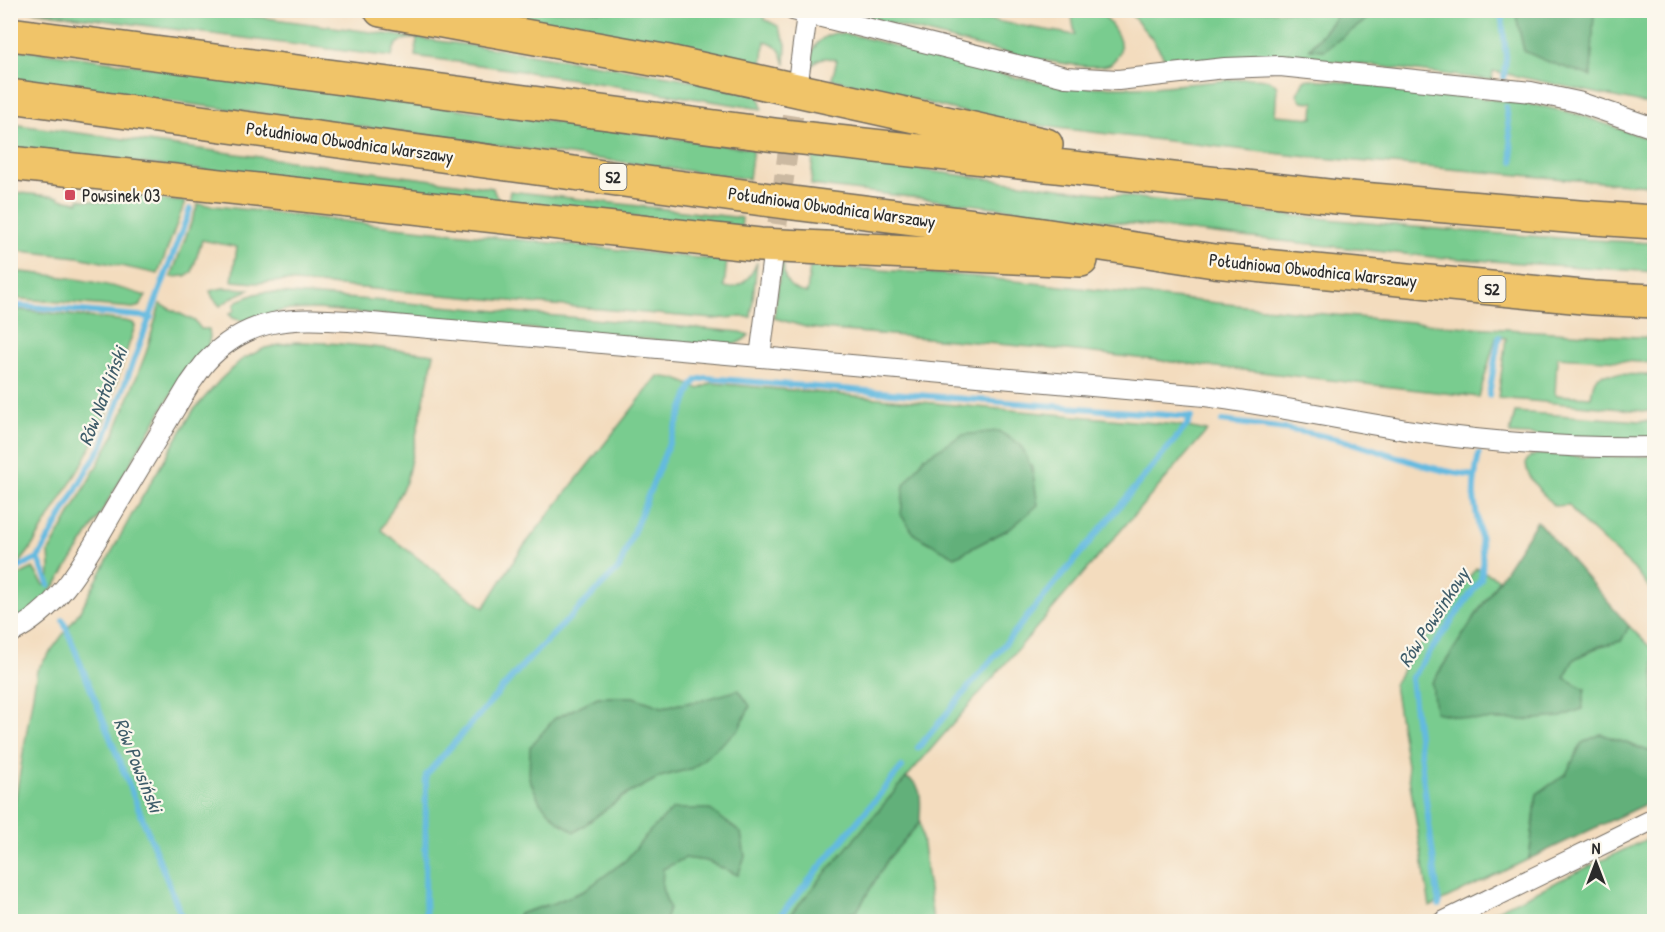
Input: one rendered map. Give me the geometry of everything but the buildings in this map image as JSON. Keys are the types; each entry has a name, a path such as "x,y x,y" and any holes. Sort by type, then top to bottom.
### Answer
{"highway":[{"path":"381,10 669,62 938,123 1070,150 1200,181"},
{"path":"10,34 775,135 1336,197 1654,222"},
{"name":"Południowa Obwodnica Warszawy","path":"10,96 1016,231 1214,261 1593,298 1654,301"},
{"path":"10,163 769,245 1089,260 1214,261"}],"street":[{"path":"799,74 800,12 1066,77 1118,80 1225,68 1281,66 1531,92 1578,102 1654,128"},
{"path":"760,357 772,263"},
{"path":"10,633 34,619 51,605 75,575 189,385 206,362 234,339 253,329 283,320 313,318 1205,396 1254,402 1426,433 1507,443 1560,447 1654,447"},
{"path":"1443,921 1654,819"}],"green space":[{"path":"31,11 214,11 504,50 680,78 759,96 762,109 415,56 417,39 400,42 394,48 392,57"},
{"path":"479,11 749,11 764,14 764,19 778,26 786,44 785,65 779,49 765,41 762,64"},
{"path":"847,11 938,11 1075,35 1071,11 1100,11 1117,33 1120,46 1116,58 1110,64 1093,66 1065,64 988,48"},
{"path":"1128,11 1341,11 1310,48 1324,50 1379,11 1515,11 1524,51 1590,76 1594,11 1654,11 1654,94 1647,104 1493,71 1492,80 1342,62 1257,57 1169,65 1153,40"},
{"path":"1341,11 1379,11 1324,50 1310,49"},
{"path":"1515,11 1594,11 1591,76 1524,51"},
{"path":"835,33 857,36 1018,78 1051,84 1087,87 1153,87 1253,78 1269,80 1277,87 1275,115 1313,118 1314,102 1301,101 1297,94 1304,80 1311,79 1419,89 1546,107 1580,115 1654,141 1654,185 1298,156 1057,128 984,117 832,79 837,60 831,58 818,60 807,76 811,55 817,44 821,39"},
{"path":"11,48 753,149 749,179 11,80"},
{"path":"11,124 493,188 498,198 508,203 510,191 742,218 741,229 11,149"},
{"path":"813,155 1128,197 1338,220 1443,230 1654,243 1654,272 1433,257 1224,235 811,185"},
{"path":"11,192 59,197 79,202 79,199 108,203 109,194 185,202 158,274 78,257 11,250"},
{"path":"198,204 727,261 724,287 730,288 745,281 757,262 751,317 713,319 283,281 256,283 232,281 237,247 202,240 192,272 187,276 171,277"},
{"path":"781,264 784,264 784,275 789,284 796,290 807,293 810,267 866,269 968,276 1454,326 1654,338 1654,363 1557,357 1555,395 1591,397 1595,380 1605,374 1654,375 1654,412 1498,398 1506,338 1496,337 1479,397 1067,350 809,328 774,318"},
{"path":"10,271 79,279 146,296 140,306 133,308 11,298"},
{"path":"223,288 251,289 220,306 210,291"},
{"path":"265,292 741,332 749,335 736,344 720,346 317,309 284,310 246,322 233,318 229,314 235,310 234,306 237,301"},
{"path":"160,304 195,321 201,329 209,329 207,349 189,369 169,398 57,583 43,600 25,615 11,622 11,579 33,568 44,585 49,584 49,552 114,435 146,353"},
{"path":"11,309 125,321 135,326 103,423 84,461 29,551 19,564 11,568"},
{"path":"295,342 313,342 434,354 406,482 381,530 484,608 520,551 658,376 677,379 699,389 712,383 1177,425 1207,431 785,921 665,921 669,908 662,888 662,869 685,858 707,861 738,875 745,856 650,831 626,860 584,891 519,914 513,921 11,922 11,826 37,670 80,611 131,516 193,411 241,360 265,348","holes":["925,457 1011,528 955,557","598,697 633,697 662,707 699,701 693,768 660,777 624,796 575,832 554,719"]},
{"path":"1515,412 1654,422 1654,439 1596,439 1510,434"},
{"path":"998,431 1020,444 1032,468 1038,505 1011,528 955,557 915,535 901,515 904,485 925,457 962,435"},
{"path":"1538,454 1589,457 1654,456 1654,594 1636,571 1579,519 1569,505 1554,506 1536,485 1529,474 1526,462 1530,457"},
{"path":"1537,521 1629,626 1621,641 1600,646 1574,659 1564,678 1585,689 1582,709 1561,717 1526,720 1475,720 1435,712 1432,683"},
{"path":"1476,568 1499,579 1432,683 1526,720 1564,678 1574,659 1600,646 1621,641 1629,626 1654,651 1654,753 1601,734 1582,743 1566,774 1537,794 1529,859 1430,907 1394,685"},
{"path":"739,690 750,706 739,729 693,768 660,777 624,796 575,832 559,822 540,802 529,778 530,747 554,719 598,697 633,697 662,707 699,701"},
{"path":"1601,734 1654,753 1654,800 1529,859 1537,794 1566,774 1582,743"},
{"path":"906,778 912,781 919,790 920,822 888,859 857,911 833,921 785,921"},
{"path":"673,809 709,809 741,833 745,856 738,875 707,861 685,858 663,869 662,888 669,908 665,921 513,921 519,914 584,891 626,860 650,831"},
{"path":"920,822 933,921 833,922 837,918 857,911 888,859"},
{"path":"1653,836 1654,921 1474,921"}],"waterway":[{"name":"Rów Powsinkowy","path":"1501,10 1506,57 1504,77"},
{"name":"Rów Powsinkowy","path":"1506,107 1513,161"},
{"name":"Rów Natoliński","path":"10,572 38,558 102,446 190,209"},
{"path":"10,305 151,317"},
{"name":"Rów Powsinkowy","path":"1489,395 1499,337"},
{"path":"426,922 426,775 522,666 619,568 692,386 697,380 706,378 1191,417 1188,424 918,748"},
{"path":"1222,421 1326,437 1358,444 1441,470 1475,476"},
{"name":"Rów Powsinkowy","path":"1439,905 1411,679 1481,579 1482,548 1474,491 1479,454"},
{"path":"38,558 49,585"},
{"name":"Rów Powsiński","path":"63,620 184,922"},
{"path":"775,922 902,767"}],"tunnel":[{"path":"773,254 798,82"}],"place":[{"name":"Powsinek 03","path":"70,195"}]}
